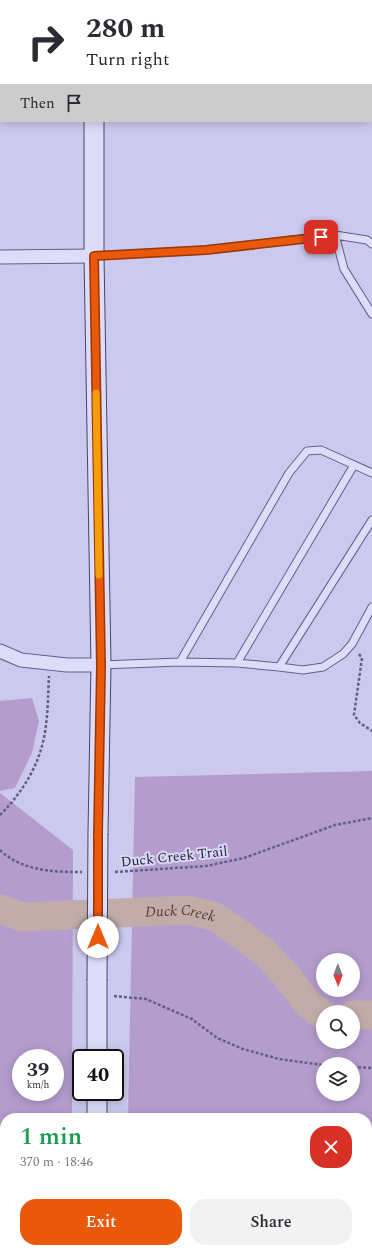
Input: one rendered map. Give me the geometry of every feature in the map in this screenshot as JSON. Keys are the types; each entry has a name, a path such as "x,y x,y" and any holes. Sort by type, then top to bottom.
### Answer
{"street":[{"path":"94,122 94,256 101,666 98,834 98,1049"},
{"path":"0,257 94,256"},
{"path":"0,652 20,660 67,665 101,666"},
{"path":"98,1101 98,1113"}],"lane":[{"path":"94,256 206,250 335,235 367,240 372,244"},
{"path":"335,235 344,269 372,314"},
{"path":"180,662 289,473 307,451 321,450 372,473"},
{"path":"236,663 354,465"},
{"path":"279,667 372,520"},
{"path":"101,666 180,662 236,663 302,670 323,667 343,654 352,644 372,607"}],"path":[{"path":"352,644 362,658 354,715 360,723 372,731"},
{"path":"0,814 16,797 30,777 41,751 46,731 50,663"},
{"name":"Duck Creek Trail","path":"113,872 206,866 244,858 335,825 372,818"},
{"path":"0,850 6,856 32,868 61,872 83,872"},
{"path":"97,988 146,999 192,1019 217,1038 244,1049 279,1060 316,1064"},
{"path":"360,1067 372,1068"}],"shaded area":[{"path":"32,698 39,721 32,753 15,788 0,791 0,701"},
{"path":"372,771 372,1113 128,1113 135,777"},
{"path":"0,793 73,850 72,1113 0,1113"}],"waterway":[{"name":"Duck Creek","path":"0,909 22,917 188,910 216,917 263,951 284,973 308,1004 316,1010"},
{"name":"Duck Creek","path":"360,1015 372,1015"}],"slow traffic":[{"path":"96,393 99,575"}],"route":[{"path":"98,937 101,666 94,256 206,250 321,237"}]}
